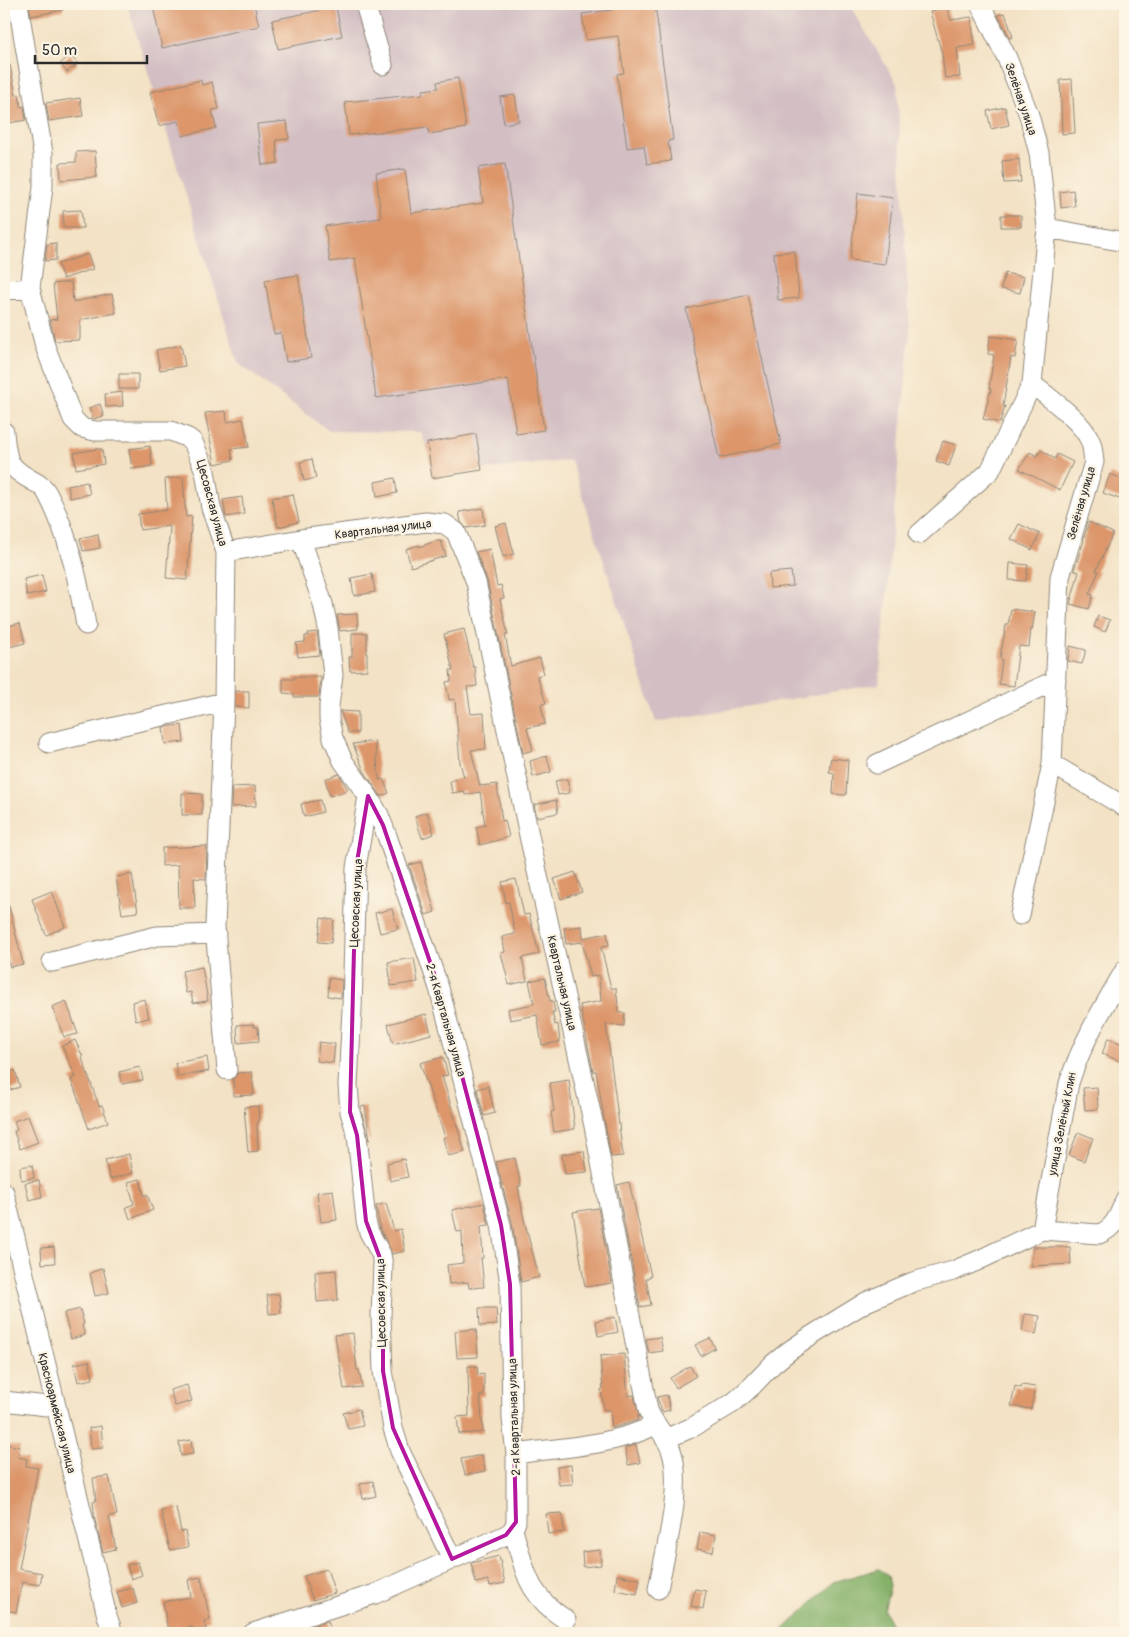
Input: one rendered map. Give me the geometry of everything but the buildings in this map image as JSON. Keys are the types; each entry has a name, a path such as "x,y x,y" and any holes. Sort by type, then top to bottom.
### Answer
{"street":[{"name":"Цесовская улица","path":"18,4 43,153 43,187 30,288 45,346 73,419 82,428 95,431 170,431 193,442 205,471 212,508 226,552 224,702 216,934 227,1070"},
{"path":"365,4 384,65"},
{"name":"Зелёная улица","path":"980,4 1008,58 1029,115 1039,153 1047,228 1032,384 1076,422 1088,436 1094,462 1060,577 1052,764 1020,915"},
{"path":"1047,228 1125,242"},
{"path":"4,290 30,288"},
{"path":"919,534 990,471 1032,384"},
{"path":"4,432 9,464 18,472 43,486 47,491 70,550 78,577 86,625"},
{"name":"Квартальная улица","path":"300,539 432,522 445,524 456,532 476,582 530,840 594,1126 648,1410 672,1451 676,1490 658,1589"},
{"path":"226,552 300,539"},
{"name":"2-я Квартальная улица","path":"300,539 323,604 328,628 333,675 329,719 333,738 343,761 368,796 383,825 440,988 501,1225 510,1284 512,1419 516,1454 517,1515 513,1530"},
{"path":"877,764 1056,680"},
{"path":"49,743 224,702"},
{"path":"1052,764 1125,807"},
{"name":"Цесовская улица","path":"368,796 356,868 348,1085 350,1112 357,1135 366,1221 369,1232 381,1254 383,1266 381,1304 382,1357 393,1428 400,1451 452,1559"},
{"path":"52,962 157,936 216,934"},
{"name":"улица Зелёный Клин","path":"1042,1230 1069,1083 1076,1060 1125,970"},
{"name":"Красноармейская улица","path":"4,1192 107,1616 114,1633"},
{"path":"516,1454 596,1443 644,1430 660,1432 693,1427 733,1403 789,1351 866,1302 913,1282 953,1271 1042,1230 1099,1234 1105,1232 1116,1219 1125,1200"},
{"path":"4,1402 55,1407"},
{"path":"252,1633 375,1594 496,1541 513,1530 532,1587 544,1604 566,1620"}],"highlighted area":[{"path":"368,796 383,825 439,988 501,1225 510,1284 516,1522 506,1535 452,1559 393,1428 383,1371 383,1266 366,1221 357,1135 350,1112 356,868"}],"shaded area":[{"path":"127,4 849,4 897,84 910,332 879,684 656,722 571,460 437,475 421,432 329,431 238,363"}],"green space":[{"path":"879,1569 888,1575 890,1587 884,1610 894,1633 780,1633 833,1582"}]}
